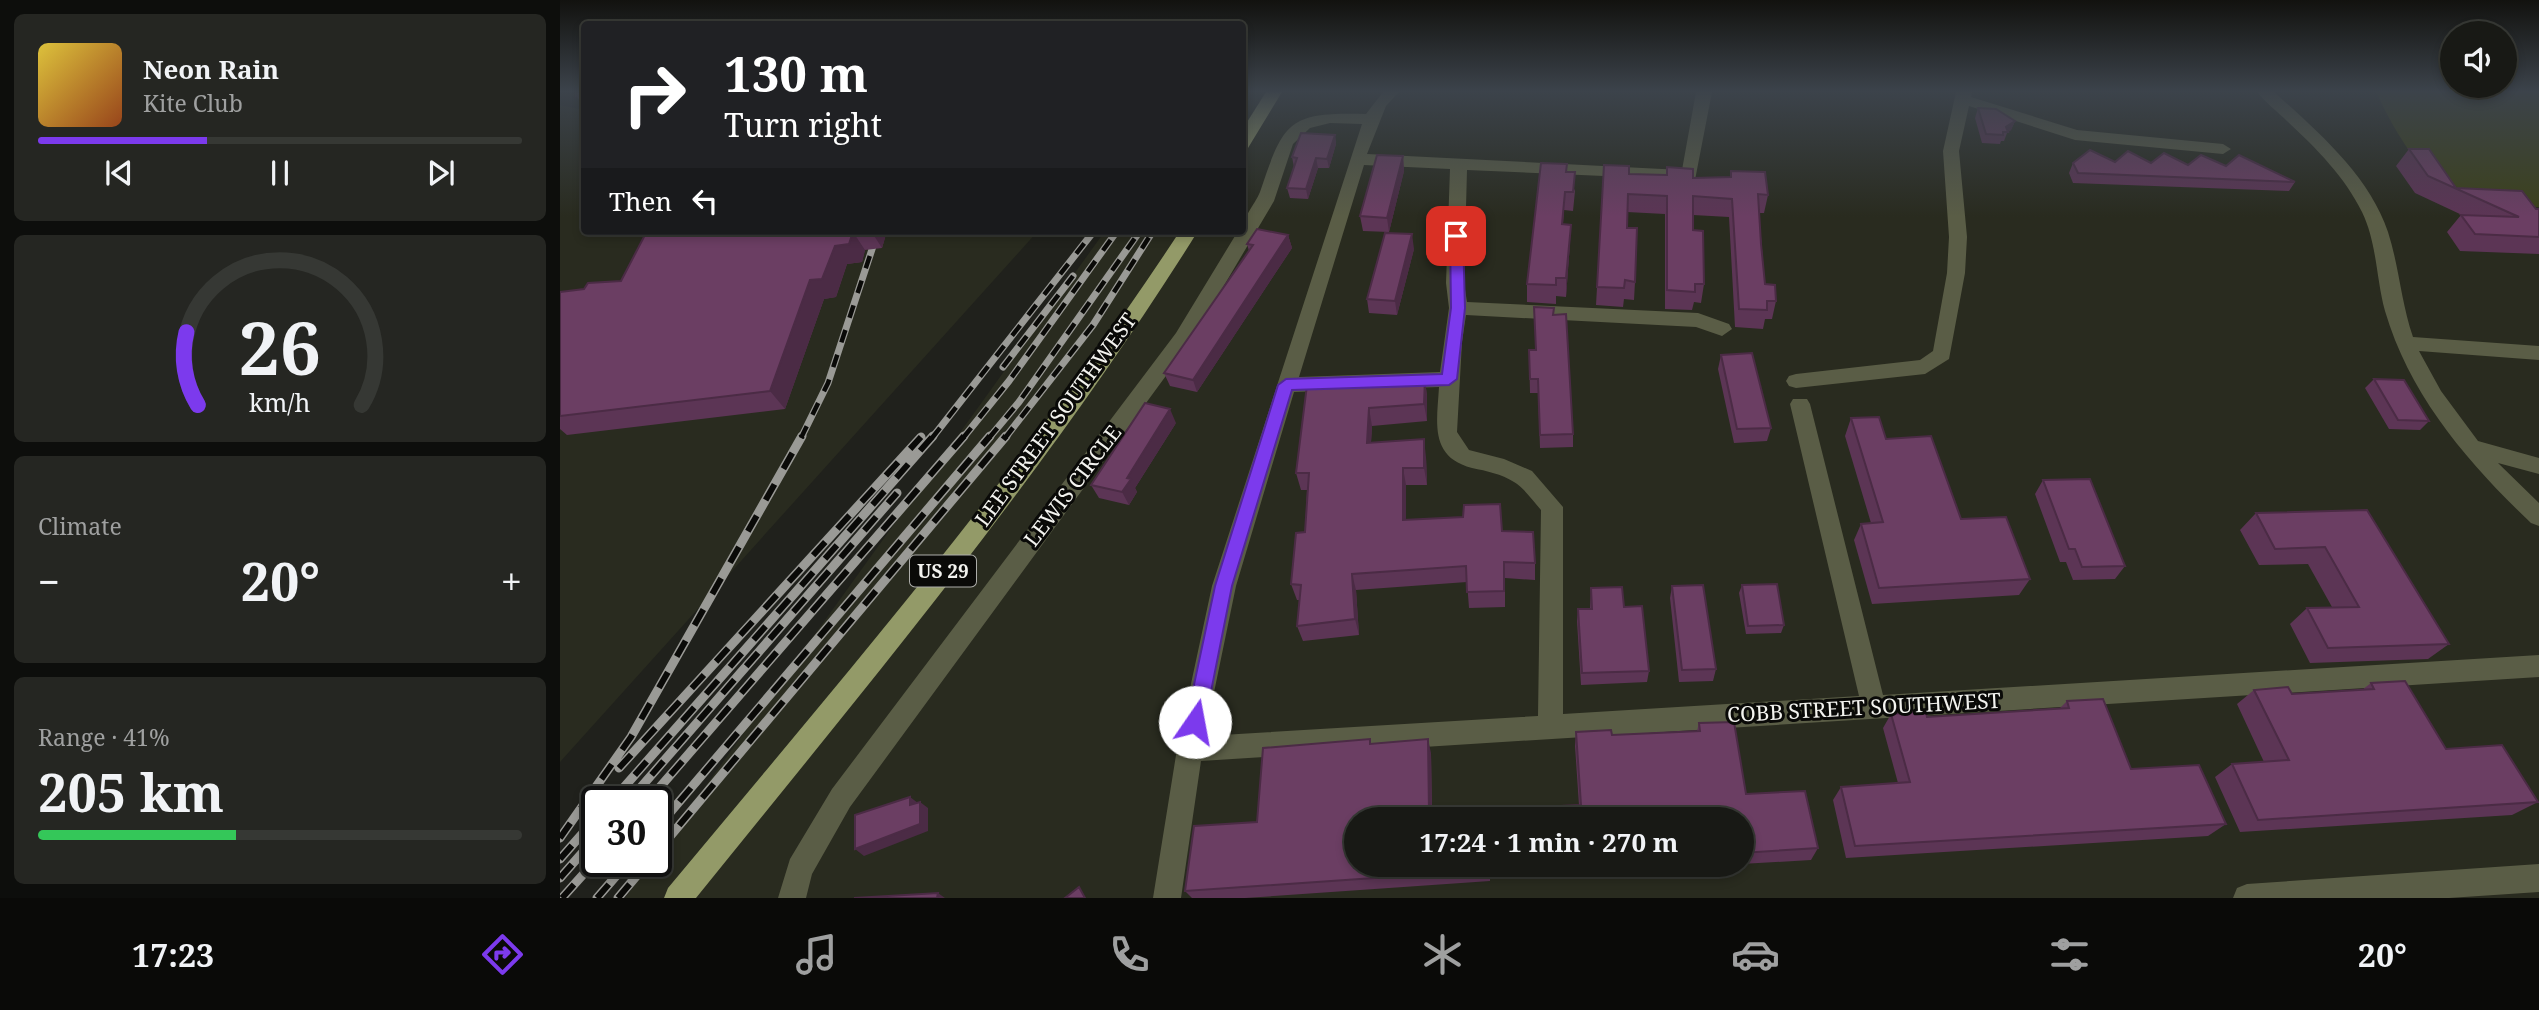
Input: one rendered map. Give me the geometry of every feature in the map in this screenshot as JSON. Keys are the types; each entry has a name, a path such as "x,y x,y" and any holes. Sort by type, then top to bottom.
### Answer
{"main road":[{"name":"LEE STREET SOUTHWEST","path":"678,898 1032,457 1113,346 1186,235"}],"street":[{"name":"LEWIS CIRCLE","path":"1246,233 1265,201 1285,142 1294,134"},
{"path":"1167,898 1190,749 1224,586 1356,159 1367,134"},
{"path":"1356,159 1689,176 1696,134"},
{"path":"1874,707 1798,392 1925,367 1942,354 1956,273 1958,237 1951,163 1956,134"},
{"path":"2072,134 2223,149"},
{"path":"2308,134 2329,154 2369,210 2385,248 2393,307 2405,343 2450,419 2501,482 2539,517"},
{"path":"1459,165 1455,283 1458,308 1449,379 1447,432 1452,445 1462,457 1504,467 1524,477 1552,507 1550,727"},
{"name":"LEWIS CIRCLE","path":"792,898 800,869 841,798 1183,338 1245,235"},
{"path":"1458,308 1686,319 1722,328"},
{"path":"2405,343 2539,353"},
{"path":"1286,385 1449,379"},
{"path":"2471,447 2539,466"},
{"name":"COBB STREET SOUTHWEST","path":"1190,749 2539,666"},
{"path":"2247,898 2539,878"}],"shaded area":[{"path":"560,134 581,134 581,235 1034,235 560,762"},
{"path":"1246,134 2539,134 2539,898 625,898 640,877 672,877 672,833 1102,235 1246,235"}],"green space":[{"path":"2398,134 2539,134 2539,207 2503,207 2468,202 2437,182"}],"building":[{"path":"1301,134 1335,135 1327,159 1316,158 1306,189 1287,188 1297,158 1292,157"},
{"path":"2409,149 2429,149 2456,188 2522,191 2536,209 2539,209 2539,237 2475,234 2461,215 2519,217 2428,176"},
{"path":"2090,150 2115,162 2128,151 2151,163 2164,153 2188,165 2201,155 2226,166 2239,155 2295,182 2078,173 2073,163"},
{"path":"1377,155 1403,156 1387,218 1360,216"},
{"path":"1541,163 1567,164 1566,172 1575,172 1573,192 1565,192 1562,224 1571,225 1566,278 1556,278 1556,285 1527,284"},
{"path":"1604,165 1629,166 1629,174 1667,175 1667,167 1693,169 1693,178 1731,177 1731,171 1765,172 1768,195 1758,194 1761,244 1765,284 1775,285 1776,301 1767,301 1767,310 1739,309 1732,199 1693,196 1693,230 1703,231 1704,284 1695,284 1695,292 1667,290 1667,196 1628,194 1627,228 1637,228 1635,282 1625,280 1624,288 1597,287"},
{"path":"1257,229 1288,235 1193,380 1164,373 1253,245 1247,244"},
{"path":"1385,233 1412,234 1395,301 1367,299"},
{"path":"645,235 852,235 849,244 835,246 822,279 810,280 770,391 560,416 560,292 584,289 588,283 621,281"},
{"path":"1534,307 1554,308 1553,315 1566,314 1573,434 1540,435 1538,379 1530,379 1529,350 1536,350"},
{"path":"1752,353 1771,428 1737,429 1721,355"},
{"path":"1425,379 1424,404 1369,408 1367,443 1424,439 1424,468 1403,468 1403,520 1463,517 1464,505 1500,504 1502,531 1533,532 1535,563 1504,562 1504,591 1467,592 1466,566 1352,574 1355,619 1297,626 1301,585 1291,584 1296,533 1305,532 1309,473 1296,473 1307,385"},
{"path":"2374,379 2404,380 2429,421 2398,420"},
{"path":"1145,403 1170,409 1127,478 1131,479 1122,492 1091,485"},
{"path":"1879,417 1886,439 1931,436 1961,519 2006,517 2030,579 1879,588 1861,524 1883,522 1851,418"},
{"path":"2090,479 2125,566 2082,567 2075,549 2069,549 2043,480"},
{"path":"2367,510 2449,644 2328,648 2307,608 2359,607 2325,547 2275,549 2256,513"},
{"path":"1777,584 1784,625 1748,626 1742,585"},
{"path":"1703,585 1716,669 1682,670 1672,586"},
{"path":"1622,587 1624,607 1642,606 1649,671 1582,673 1578,609 1592,609 1591,588"},
{"path":"2405,681 2446,749 2502,745 2538,802 2258,820 2232,764 2289,760 2254,690 2288,687 2292,694 2374,689 2371,683"},
{"path":"2103,699 2131,769 2199,765 2226,824 1855,846 1841,787 1910,782 1891,714 1926,711 1927,717 2069,708 2067,701"},
{"path":"1734,722 1746,794 1805,791 1818,848 1754,852 1754,807 1541,807 1581,805 1576,732 1611,730 1612,735 1700,731 1699,723"},
{"path":"1370,739 1370,744 1428,739 1429,807 1344,807 1344,877 1388,877 1185,891 1194,826 1257,822 1263,748"},
{"path":"910,797 910,805 920,802 920,824 855,849 855,815"},
{"path":"1079,887 1085,898 1065,898"},
{"path":"938,893 937,898 854,898"}],"railway":[{"path":"802,436 828,383 877,235"},
{"path":"932,438 1091,235"},
{"path":"963,438 1009,381 1114,235"},
{"path":"989,438 1019,402 1137,235"},
{"path":"1005,438 1093,325 1150,235"},
{"path":"1003,367 1073,276"},
{"path":"560,838 631,737 802,436"},
{"path":"625,786 933,436"},
{"path":"661,786 964,436"},
{"path":"672,810 990,436"},
{"path":"672,834 1006,436"},
{"path":"619,768 921,437"},
{"path":"642,786 897,493"},
{"path":"560,859 581,835"},
{"path":"560,878 581,854"},
{"path":"562,898 581,877"},
{"path":"597,898 615,877"},
{"path":"618,898 636,877"}],"route":[{"path":"1195,722 1224,586 1286,385 1449,379 1458,308 1455,283 1456,236"}]}
